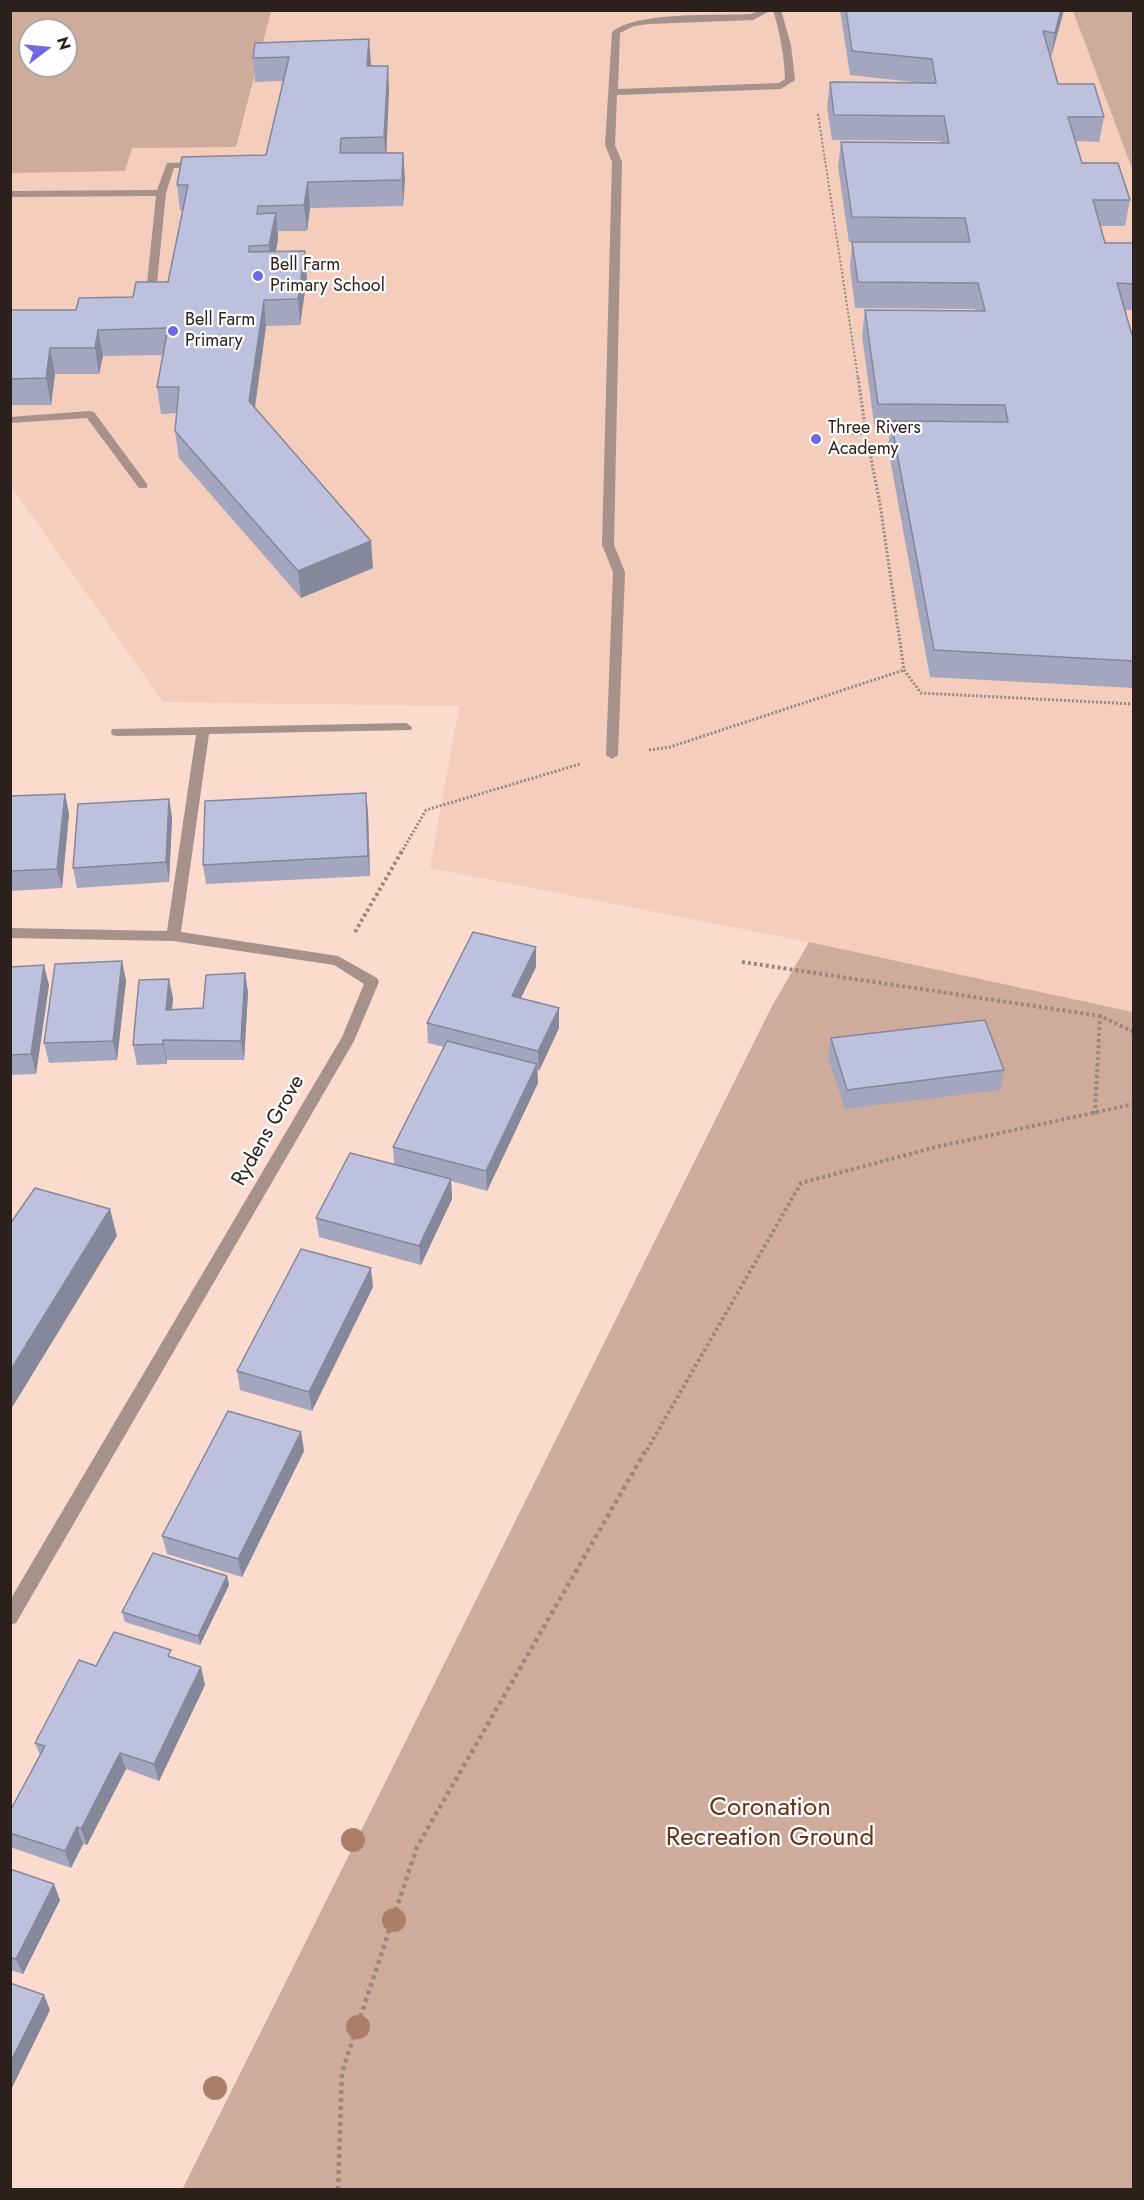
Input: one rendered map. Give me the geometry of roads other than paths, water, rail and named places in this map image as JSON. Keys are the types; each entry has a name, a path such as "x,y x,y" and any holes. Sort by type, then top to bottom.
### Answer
{"street":[{"path":"612,754 619,572 608,545 617,162 610,145 616,32 632,24 649,21 753,17 768,10"},
{"path":"613,92 781,86 790,80 790,68 785,34 777,10"},
{"path":"151,293 161,193 170,165 214,164"},
{"path":"10,194 161,193"},
{"path":"10,420 90,414 143,486"},
{"path":"117,732 406,727"},
{"path":"173,936 203,730"},
{"name":"Rydens Grove","path":"10,933 173,936 338,961 372,982 348,1036 10,1617"}],"place":[{"name":"Bell Farm Primary School","path":"258,276"},
{"name":"Bell Farm Primary","path":"173,331"},
{"name":"Three Rivers Academy","path":"816,439"}],"park label":[{"name":"Coronation Recreation Ground","path":"770,1824"}]}
